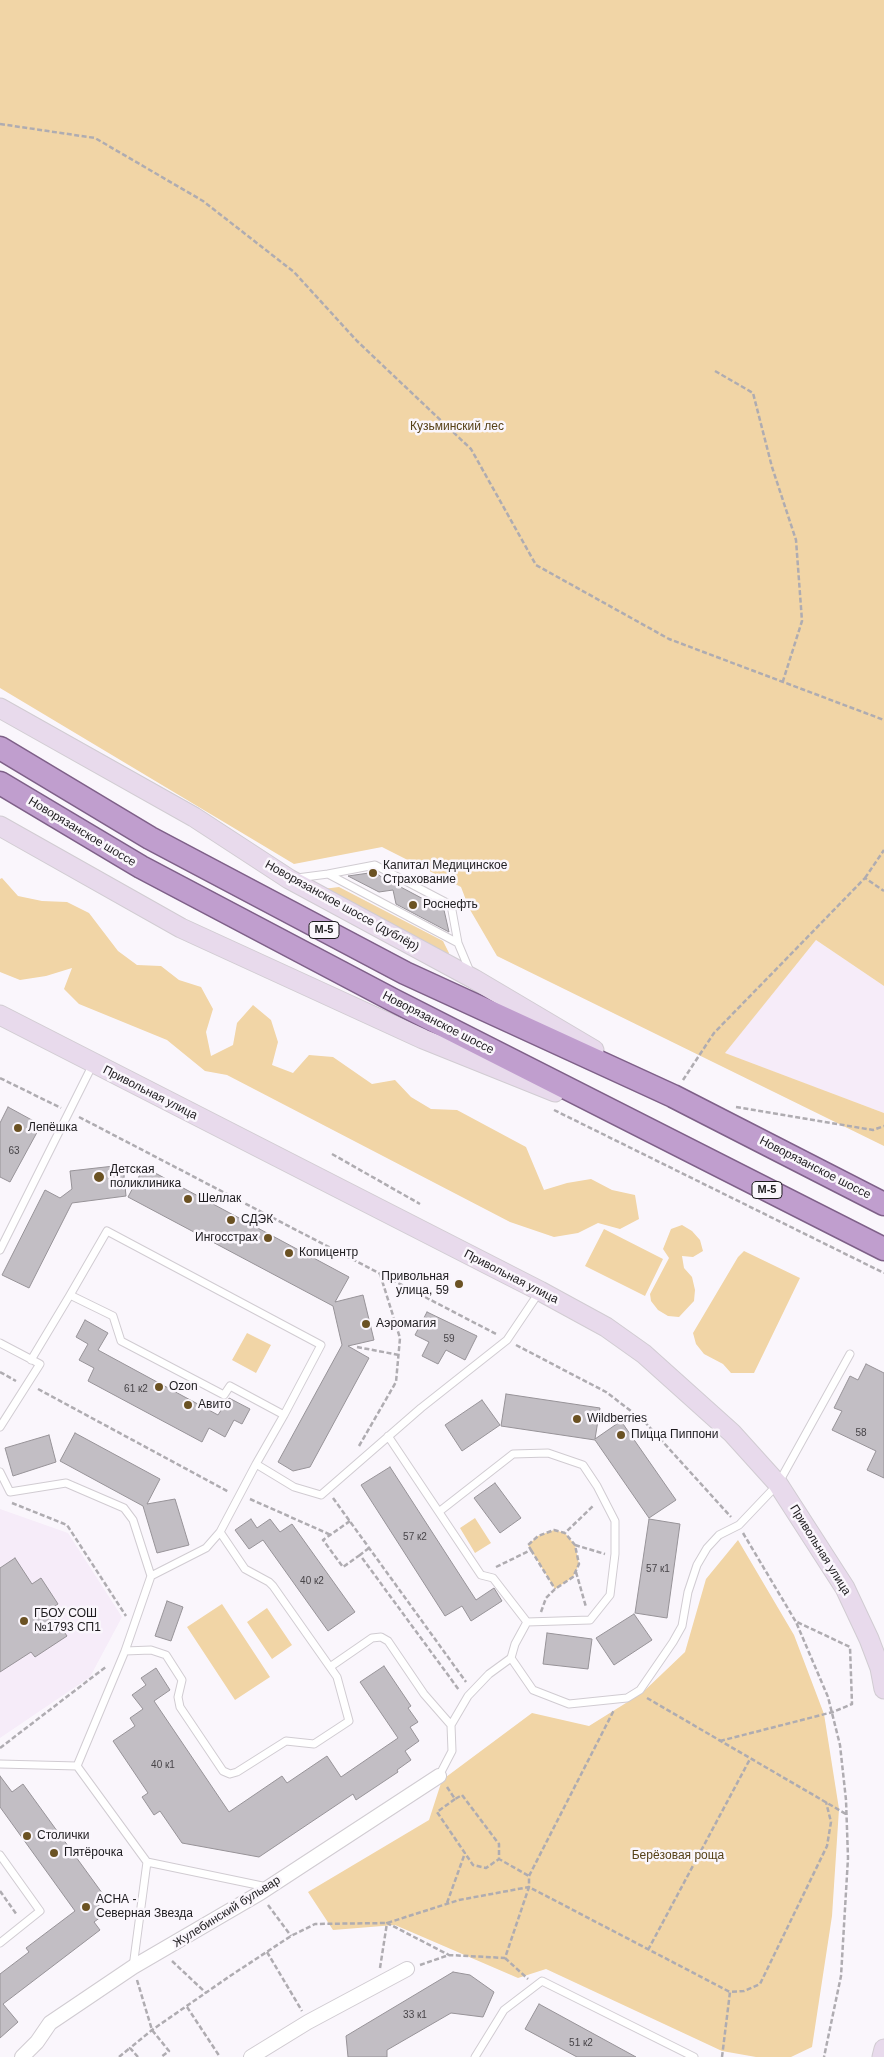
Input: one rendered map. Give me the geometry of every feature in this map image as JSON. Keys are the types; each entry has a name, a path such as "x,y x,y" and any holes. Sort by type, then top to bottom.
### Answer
{"highway":[{"name":"Новорязанское шоссе","path":"0,748 150,838 405,973 666,1092 884,1204"},
{"name":"Новорязанское шоссе","path":"0,783 150,871 393,1000 884,1250"}],"main road":[{"name":"Новорязанское шоссе (дублёр)","path":"0,708 194,817 290,879 474,978 666,1092"},
{"path":"0,826 181,928 423,1039 650,1131"},
{"name":"Привольная улица","path":"0,1016 540,1291 606,1327 644,1354 732,1433 778,1484 845,1588 882,1666 884,1689"},
{"path":"882,2057 884,2050"}],"street":[{"name":"Жулебинский бульвар","path":"22,2057 50,2023 133,1967 162,1952 264,1890 440,1776"},
{"path":"251,2057 308,2022 407,1969"}],"lane":[{"path":"290,879 375,865 451,905 458,943 474,978"},
{"path":"328,874 426,923 458,943"},
{"path":"402,879 404,889"},
{"path":"419,888 421,898"},
{"path":"434,896 436,906"},
{"path":"0,1250 93,1064"},
{"path":"31,1360 107,1231 321,1345 220,1532 206,1548 151,1576"},
{"path":"256,1464 294,1487 322,1495 388,1436 507,1340 540,1291"},
{"path":"70,1295 113,1316 121,1341 224,1395 230,1386 284,1415"},
{"path":"0,1342 40,1364 0,1427"},
{"path":"511,1658 533,1690 569,1704 628,1698 640,1690 682,1626 688,1592 697,1565 707,1548 719,1535 739,1525 778,1484 850,1354"},
{"path":"388,1436 440,1511 481,1575 493,1578 528,1622"},
{"path":"440,1511 513,1454 548,1453 583,1465 615,1521 615,1557 610,1595 590,1620 528,1622"},
{"path":"0,1472 10,1492 66,1483 124,1508 133,1520 151,1576 125,1651 77,1766"},
{"path":"125,1651 151,1650 166,1655 182,1680 178,1697 180,1708 223,1770 230,1774 237,1772 278,1744 292,1741 314,1744 349,1721 337,1677 273,1586 243,1567 220,1532"},
{"path":"440,1776 452,1751 451,1725 473,1691 489,1674 511,1658 515,1644 528,1622"},
{"path":"330,1667 372,1638 381,1637 388,1641 424,1694 451,1725"},
{"path":"0,1764 77,1766"},
{"path":"77,1766 147,1862 264,1890"},
{"path":"0,1855 40,1911 0,1943"},
{"path":"133,1967 147,1862"},
{"path":"475,2057 504,2010 542,1981 694,2057"}],"path":[{"path":"0,124 94,138 203,201 294,272 357,341 471,449 536,565 670,639 884,720"},
{"path":"714,371 753,394 772,466 796,540 802,621 783,681"},
{"path":"666,1092 714,1033 864,878 884,850"},
{"path":"864,878 884,891"},
{"path":"0,1078 69,1112 606,1392 643,1420 739,1525 796,1622 832,1712 840,1745 848,1858 841,1976 824,2057"},
{"path":"730,1106 873,1130 884,1126"},
{"path":"332,1154 420,1204"},
{"path":"359,1447 396,1382 400,1338 380,1274"},
{"path":"357,1347 399,1355"},
{"path":"0,1372 26,1386 42,1390 239,1496 331,1535"},
{"path":"328,1490 473,1691"},
{"path":"565,1533 602,1496"},
{"path":"5,1500 67,1526 133,1627"},
{"path":"350,1521 324,1540 343,1567 369,1548"},
{"path":"538,1622 546,1598 555,1589 573,1577 579,1564 575,1545 565,1533 554,1530 538,1536 528,1545 555,1589"},
{"path":"575,1545 615,1557"},
{"path":"481,1575 531,1550"},
{"path":"360,1555 466,1700"},
{"path":"576,1572 590,1620"},
{"path":"720,1741 832,1712 852,1704 850,1647 796,1622"},
{"path":"0,1748 125,1651"},
{"path":"505,1958 529,1887 529,1876 613,1711 628,1698 644,1696 846,1814"},
{"path":"648,1950 750,1759"},
{"path":"440,1776 455,1799"},
{"path":"462,1795 499,1844 499,1859 486,1868 474,1865 436,1812 462,1795"},
{"path":"119,2057 152,2030 206,1993 291,1936 314,1924 387,1923 446,1904 529,1887 730,1992 744,1991 760,1984 826,1846 831,1822 826,1802"},
{"path":"446,1904 465,1853"},
{"path":"499,1859 529,1876"},
{"path":"264,1890 291,1936"},
{"path":"0,1891 24,1924"},
{"path":"387,1923 449,1955"},
{"path":"377,1986 387,1923"},
{"path":"162,1952 206,1993"},
{"path":"267,1952 308,2022"},
{"path":"407,1969 449,1955 505,1958 536,1986"},
{"path":"133,1967 152,2030 169,2051 161,2057"},
{"path":"722,2057 730,1992"},
{"path":"187,2007 220,2057"},
{"path":"130,2048 138,2057"}],"shaded area":[{"path":"816,940 884,986 884,1113 724,1053"},
{"path":"0,1509 68,1533 122,1617 90,1677 0,1738"}],"green space":[{"name":"Кузьминский лес","path":"0,0 884,0 884,986 816,940 725,1053 884,1113 884,1146 497,956 469,908 461,887 382,847 294,864 0,688"},
{"path":"2,878 18,896 42,901 67,902 89,913 118,951 137,965 161,966 179,980 201,987 213,1009 206,1032 211,1056 233,1045 237,1023 253,1005 271,1020 278,1042 272,1065 293,1073 309,1055 333,1057 372,1084 395,1080 411,1097 431,1109 457,1110 526,1147 544,1190 567,1183 591,1179 612,1190 635,1195 639,1219 620,1229 598,1223 578,1233 554,1237 510,1222 227,1075 205,1071 167,1040 79,1004 64,989 72,968 46,976 20,980 0,972 0,879"},
{"path":"339,887 443,941 449,953 448,955 323,889"},
{"path":"682,1225 692,1231 700,1240 703,1251 693,1257 682,1256 684,1268 692,1277 695,1290 694,1301 679,1317 668,1316 658,1310 651,1301 650,1294 669,1258 663,1249 671,1229"},
{"path":"604,1229 663,1259 645,1296 585,1266"},
{"path":"744,1251 800,1278 754,1373 731,1373 723,1364 704,1354 696,1344 693,1333 738,1257"},
{"path":"247,1333 271,1345 256,1373 232,1360"},
{"path":"475,1518 491,1543 475,1553 460,1528"},
{"path":"554,1530 565,1533 575,1545 579,1564 573,1577 555,1589 528,1545 538,1536"},
{"name":"Берёзовая роща","path":"738,1540 794,1635 824,1714 839,1809 832,1916 812,2047 791,2057 756,2057 722,2051 546,1969 518,1978 395,1925 333,1930 308,1892 429,1820 442,1780 532,1713 589,1726 642,1693 685,1652 706,1579"},
{"path":"222,1604 270,1677 235,1700 187,1627"},
{"path":"267,1608 292,1645 272,1659 247,1622"}],"building":[{"path":"376,872 380,876 444,910 449,932 396,904 393,890 379,892 348,876"},
{"path":"8,1107 41,1125 10,1182 0,1177 0,1123"},
{"path":"123,1165 126,1196 72,1203 29,1288 2,1275 45,1190 60,1198 72,1189 70,1171"},
{"path":"144,1167 349,1277 335,1302 363,1295 374,1340 348,1346 369,1358 310,1467 293,1471 278,1462 342,1345 333,1306 128,1197"},
{"path":"427,1312 477,1336 465,1360 446,1350 438,1364 422,1356 429,1342 415,1335"},
{"path":"85,1320 108,1333 98,1350 218,1415 229,1398 250,1409 242,1424 234,1420 225,1437 209,1428 202,1442 88,1381 94,1368 79,1360 88,1344 76,1337"},
{"path":"866,1364 884,1373 884,1478 867,1470 876,1451 832,1430 842,1411 834,1408 850,1376 858,1380"},
{"path":"506,1394 600,1408 595,1439 621,1421 676,1500 649,1518 595,1440 501,1426"},
{"path":"482,1400 500,1425 462,1451 445,1425"},
{"path":"75,1433 160,1479 147,1504 175,1499 189,1545 157,1553 143,1506 60,1461"},
{"path":"49,1435 56,1462 13,1476 5,1448"},
{"path":"390,1467 476,1600 494,1588 502,1601 471,1621 462,1606 445,1616 361,1485"},
{"path":"495,1483 521,1518 500,1533 474,1498"},
{"path":"251,1519 257,1528 270,1519 280,1532 292,1524 355,1612 328,1631 263,1540 249,1549 235,1530"},
{"path":"649,1519 680,1524 667,1618 635,1613"},
{"name":"ГБОУ СОШ №1793 СП1","path":"15,1558 32,1584 41,1578 58,1604 49,1610 67,1636 35,1657 31,1652 0,1672 0,1568"},
{"path":"167,1601 183,1607 171,1641 155,1636"},
{"path":"634,1614 652,1640 614,1665 596,1638"},
{"path":"547,1633 592,1639 588,1669 543,1664"},
{"path":"384,1666 411,1706 408,1708 418,1722 410,1727 419,1741 405,1751 411,1760 397,1770 398,1772 356,1800 353,1794 259,1857 182,1843 160,1811 154,1815 142,1797 148,1793 113,1741 135,1726 130,1718 143,1709 132,1695 146,1685 141,1678 156,1668 170,1690 154,1701 229,1812 282,1776 287,1783 327,1756 341,1777 398,1738 360,1682"},
{"path":"0,1776 12,1792 23,1784 105,1897 97,1903 105,1914 94,1922 100,1930 3,2004 18,2022 0,2038 0,1974 29,1952 26,1948 75,1911 0,1807"},
{"path":"453,1972 470,1975 494,1992 483,2017 451,2013 387,2050 387,2057 348,2057 346,2036"},
{"path":"539,2004 636,2057 577,2057 525,2029"}],"place":[{"name":"Капитал Медицинское Страхование","path":"373,873"},
{"name":"Роснефть","path":"413,905"},
{"name":"Лепёшка","path":"18,1128"},
{"name":"Детская поликлиника","path":"99,1177"},
{"name":"Шеллак","path":"188,1199"},
{"name":"СДЭК","path":"231,1220"},
{"name":"Ингосстрах","path":"268,1238"},
{"name":"Копицентр","path":"289,1253"},
{"name":"Привольная улица, 59","path":"459,1284"},
{"name":"Аэромагия","path":"366,1324"},
{"name":"Ozon","path":"159,1387"},
{"name":"Авито","path":"188,1405"},
{"name":"Wildberries","path":"577,1419"},
{"name":"Пицца Пиппони","path":"621,1435"},
{"name":"ГБОУ СОШ №1793 СП1","path":"24,1621"},
{"name":"Столички","path":"27,1836"},
{"name":"Пятёрочка","path":"54,1853"},
{"name":"АСНА - Северная Звезда","path":"86,1907"}]}
